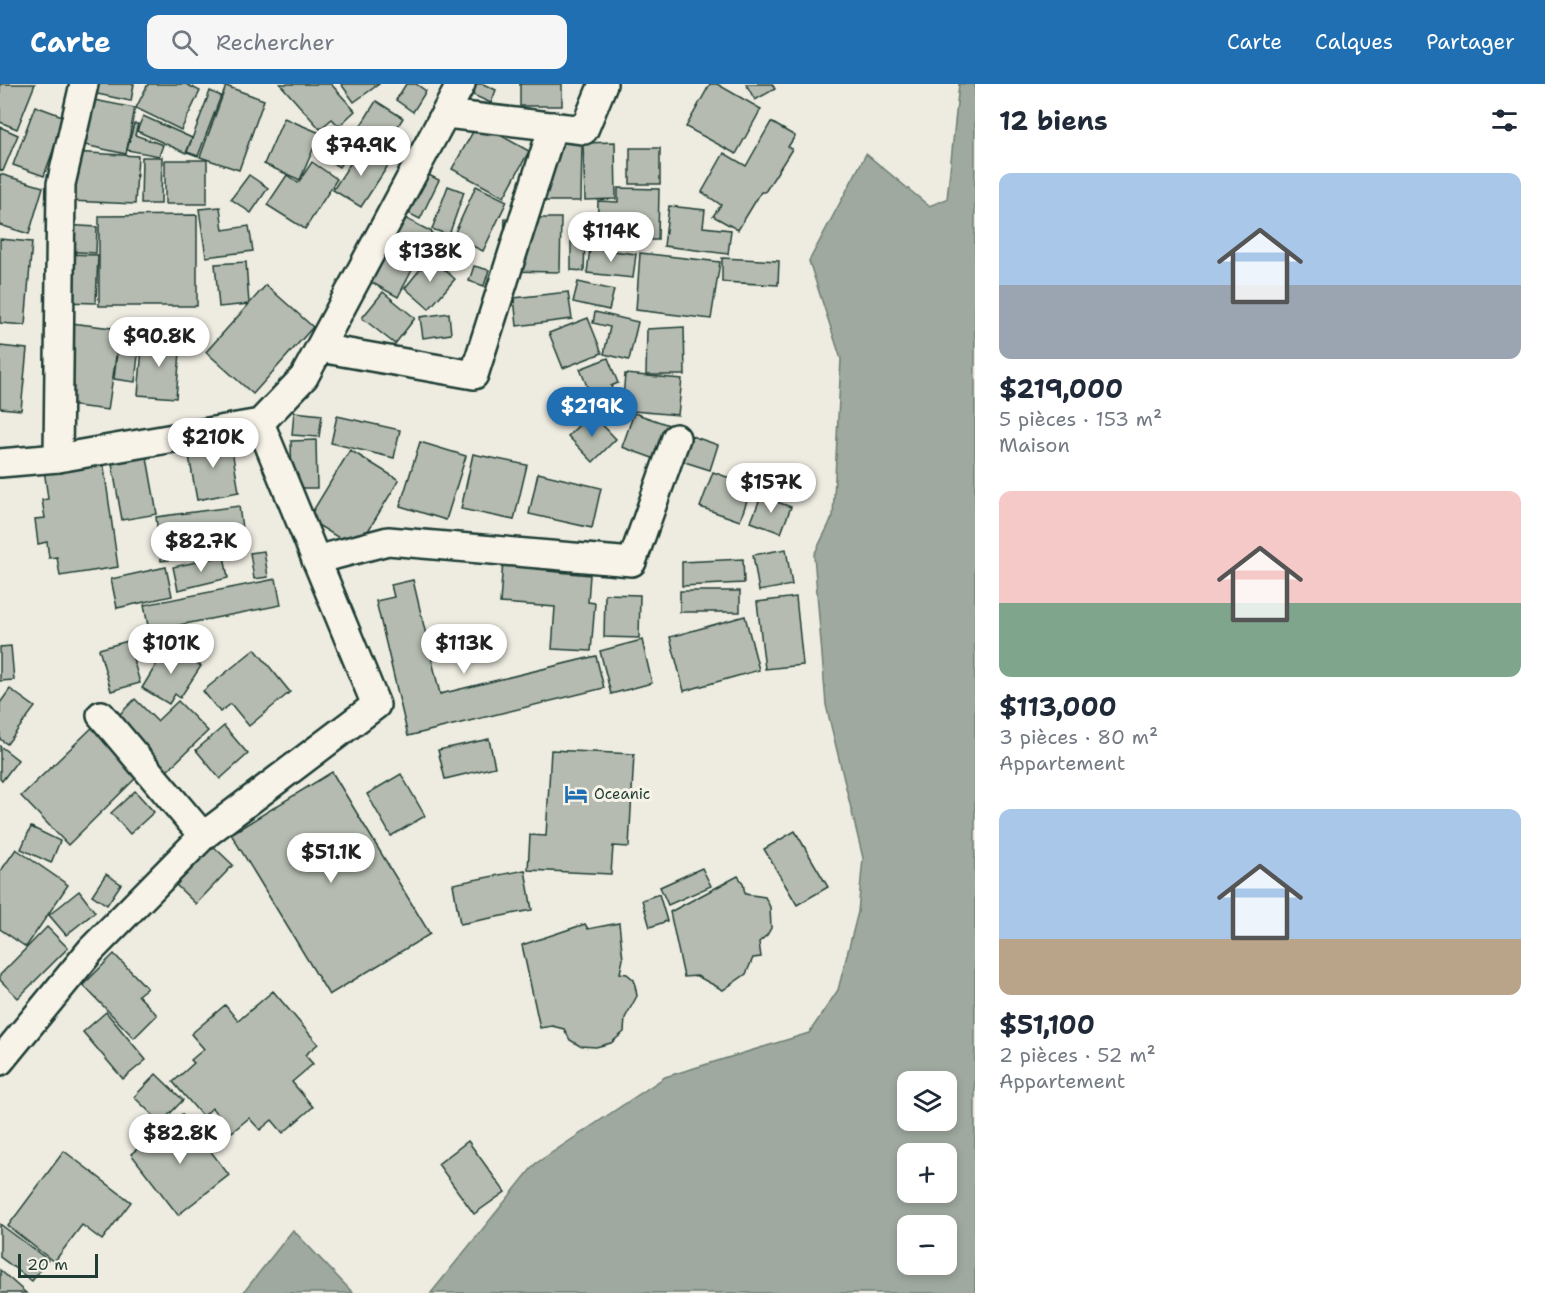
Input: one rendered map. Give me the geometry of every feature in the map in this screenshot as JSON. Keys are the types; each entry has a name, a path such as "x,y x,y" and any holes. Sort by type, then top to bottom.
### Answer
{"street":[{"path":"58,458 61,184 84,84"},
{"path":"0,463 58,458 260,423 304,377 461,84"},
{"path":"446,114 585,129 603,84"},
{"path":"320,348 474,375 553,126"},
{"path":"0,1060 91,950 202,836 376,705 260,423"},
{"path":"316,560 388,541 632,562 676,438"},
{"path":"102,715 202,836"}],"shaded area":[{"path":"959,84 975,84 975,1293 431,1293 535,1164 665,1077 809,1033 838,990 858,912 863,858 826,705 814,555 833,516 841,359 809,261 866,154 929,206 947,199"},
{"path":"293,1230 353,1293 243,1293"}],"building":[{"path":"0,84 35,84 17,129 0,122"},
{"path":"99,84 134,84 131,101 97,94"},
{"path":"148,84 186,84 200,91 181,130 136,108"},
{"path":"280,84 331,84 355,111 339,126 332,119 320,129"},
{"path":"341,84 379,84 354,102"},
{"path":"406,84 416,84 426,91 413,112 396,100"},
{"path":"468,84 483,84 496,90 491,103 464,91"},
{"path":"520,84 562,84 562,106 520,106"},
{"path":"710,84 717,84 761,109 736,154 686,127"},
{"path":"746,84 772,84 775,89 755,100"},
{"path":"226,86 264,100 239,170 200,157"},
{"path":"210,91 221,96 198,156 187,152"},
{"path":"89,99 135,108 126,154 80,144"},
{"path":"376,101 403,118 385,147 358,130"},
{"path":"35,106 65,117 44,176 13,165"},
{"path":"143,116 192,138 186,153 137,131"},
{"path":"284,118 320,133 300,180 264,164"},
{"path":"771,122 795,136 788,147 792,149 765,192 761,192 738,230 713,216 721,205 702,192 724,153 746,166"},
{"path":"478,123 529,151 504,197 452,169"},
{"path":"134,124 138,124 135,135 163,145 159,156 127,150"},
{"path":"332,125 356,141 339,167 315,152"},
{"path":"0,127 18,135 3,171 0,170"},
{"path":"539,142 582,143 581,201 538,201"},
{"path":"615,142 616,199 585,200 583,143"},
{"path":"361,147 389,164 361,207 333,190"},
{"path":"630,148 660,148 660,184 630,184"},
{"path":"73,152 138,156 135,204 70,201"},
{"path":"142,157 162,157 161,204 141,204"},
{"path":"165,160 207,160 207,204 165,204"},
{"path":"312,162 337,179 305,229 267,205 287,175 298,183"},
{"path":"419,170 439,180 420,219 400,209"},
{"path":"0,174 43,187 29,234 0,225"},
{"path":"249,175 268,188 251,213 231,199"},
{"path":"448,186 464,192 449,235 432,229"},
{"path":"476,186 507,201 483,251 453,237"},
{"path":"618,188 659,189 658,240 597,240 598,201 618,202"},
{"path":"669,206 705,210 703,227 731,230 728,254 664,246"},
{"path":"220,207 223,230 249,226 253,251 206,257 199,209"},
{"path":"197,215 197,306 99,306 99,216"},
{"path":"401,216 432,232 398,297 367,280"},
{"path":"505,218 561,218 560,272 503,271"},
{"path":"64,225 97,227 96,253 62,251"},
{"path":"0,239 32,242 25,325 0,323"},
{"path":"571,239 585,239 584,271 571,270"},
{"path":"590,248 636,254 633,278 587,273"},
{"path":"640,253 720,262 711,319 636,310"},
{"path":"64,254 98,255 96,303 62,302"},
{"path":"430,257 455,279 429,309 405,288"},
{"path":"722,258 779,261 778,285 722,282"},
{"path":"246,262 249,304 219,307 215,264"},
{"path":"474,266 489,270 484,286 469,281"},
{"path":"578,282 614,290 609,310 573,302"},
{"path":"266,285 313,327 253,394 206,352"},
{"path":"383,292 415,318 395,344 362,318"},
{"path":"568,292 572,319 517,326 514,298"},
{"path":"595,312 638,322 629,360 604,354 610,327 593,323"},
{"path":"449,313 451,334 423,338 420,317"},
{"path":"588,318 602,353 563,368 549,333"},
{"path":"71,323 120,329 108,410 60,404"},
{"path":"684,327 685,375 646,375 647,329"},
{"path":"119,335 140,337 135,382 114,379"},
{"path":"143,337 181,341 176,398 138,395"},
{"path":"0,346 27,349 21,410 0,408"},
{"path":"608,358 618,383 611,386 622,415 602,423 580,369"},
{"path":"625,374 682,379 678,415 622,410"},
{"path":"294,412 322,415 319,437 292,435"},
{"path":"591,413 616,439 593,462 568,436"},
{"path":"634,413 669,425 658,460 622,447"},
{"path":"337,416 400,430 394,458 331,443"},
{"path":"680,432 718,445 710,470 672,458"},
{"path":"230,438 239,492 197,500 187,445"},
{"path":"316,440 317,488 292,488 291,441"},
{"path":"420,442 466,456 446,520 400,506"},
{"path":"350,450 399,480 357,549 308,519"},
{"path":"146,452 157,514 122,520 111,458"},
{"path":"473,454 527,465 514,520 461,509"},
{"path":"103,460 118,567 60,576 57,557 49,558 47,542 38,544 35,519 45,518 42,500 48,499 44,469"},
{"path":"713,472 752,486 740,521 700,507"},
{"path":"538,473 601,488 592,528 529,514"},
{"path":"761,496 791,507 781,533 751,522"},
{"path":"239,506 245,551 161,561 156,517"},
{"path":"786,549 792,585 759,591 753,555"},
{"path":"264,551 268,577 254,579 250,553"},
{"path":"224,556 228,578 178,590 173,567"},
{"path":"743,559 744,583 682,586 682,562"},
{"path":"503,560 549,564 548,571 590,575 588,602 595,603 591,651 552,649 555,607 500,603"},
{"path":"166,567 172,596 117,608 111,579"},
{"path":"276,579 281,605 149,631 144,605"},
{"path":"413,580 440,694 596,656 604,688 408,736 376,601 394,597 391,585"},
{"path":"680,591 740,591 740,612 680,612"},
{"path":"605,594 640,595 639,638 604,637"},
{"path":"796,597 803,665 765,669 757,602"},
{"path":"745,616 759,670 684,691 670,637"},
{"path":"642,640 652,683 611,694 600,651"},
{"path":"128,641 140,683 111,691 99,649"},
{"path":"168,645 201,666 180,698 175,694 169,704 142,688"},
{"path":"11,646 14,680 0,681 0,647"},
{"path":"255,649 290,692 249,726 231,704 220,712 203,691"},
{"path":"10,689 35,707 7,744 0,739 0,703"},
{"path":"135,699 157,721 178,701 208,731 165,773 113,721"},
{"path":"98,722 144,770 68,845 21,796"},
{"path":"224,726 248,754 220,779 196,750"},
{"path":"489,739 495,767 445,779 438,750"},
{"path":"0,746 18,760 2,781 0,779"},
{"path":"551,750 634,754 629,847 613,846 611,874 528,870 530,835 546,836"},
{"path":"332,772 430,934 329,995 231,834"},
{"path":"401,774 425,816 391,836 367,794"},
{"path":"135,791 154,812 130,834 111,813"},
{"path":"31,827 60,841 51,863 21,849"},
{"path":"795,831 828,887 797,905 764,849"},
{"path":"212,845 233,865 196,904 175,884"},
{"path":"16,849 68,885 26,947 0,929 0,872"},
{"path":"702,868 711,886 668,905 660,887"},
{"path":"525,870 532,910 460,924 453,884"},
{"path":"106,874 121,884 107,905 92,895"},
{"path":"738,876 743,883 745,894 765,897 770,907 771,928 759,942 761,957 753,958 746,974 723,990 697,976 684,977 670,912"},
{"path":"79,891 95,912 66,935 49,915"},
{"path":"659,894 667,921 650,927 642,900"},
{"path":"619,923 623,959 620,973 627,974 634,980 637,996 625,1018 624,1032 611,1043 596,1047 580,1046 570,1040 564,1029 552,1026 540,1028 522,945 585,924 588,929"},
{"path":"47,927 68,948 18,998 0,980 0,975"},
{"path":"114,954 147,988 138,995 157,1015 134,1038 83,985"},
{"path":"273,991 318,1044 305,1055 313,1064 292,1082 313,1107 283,1133 272,1120 260,1130 249,1118 232,1132 212,1108 203,1117 173,1082 194,1063 191,1060 204,1049 191,1034 225,1005 238,1021"},
{"path":"106,1012 146,1060 123,1079 83,1032"},
{"path":"156,1074 183,1100 161,1123 134,1097"},
{"path":"182,1114 229,1175 178,1215 131,1154"},
{"path":"468,1141 505,1192 474,1214 438,1164"},
{"path":"64,1151 131,1202 102,1240 82,1225 54,1262 8,1226"},
{"path":"0,1224 48,1260 32,1281 0,1257"},
{"path":"0,1270 26,1293 0,1293"}],"place":[{"name":"Oceanic","path":"576,794"}]}
